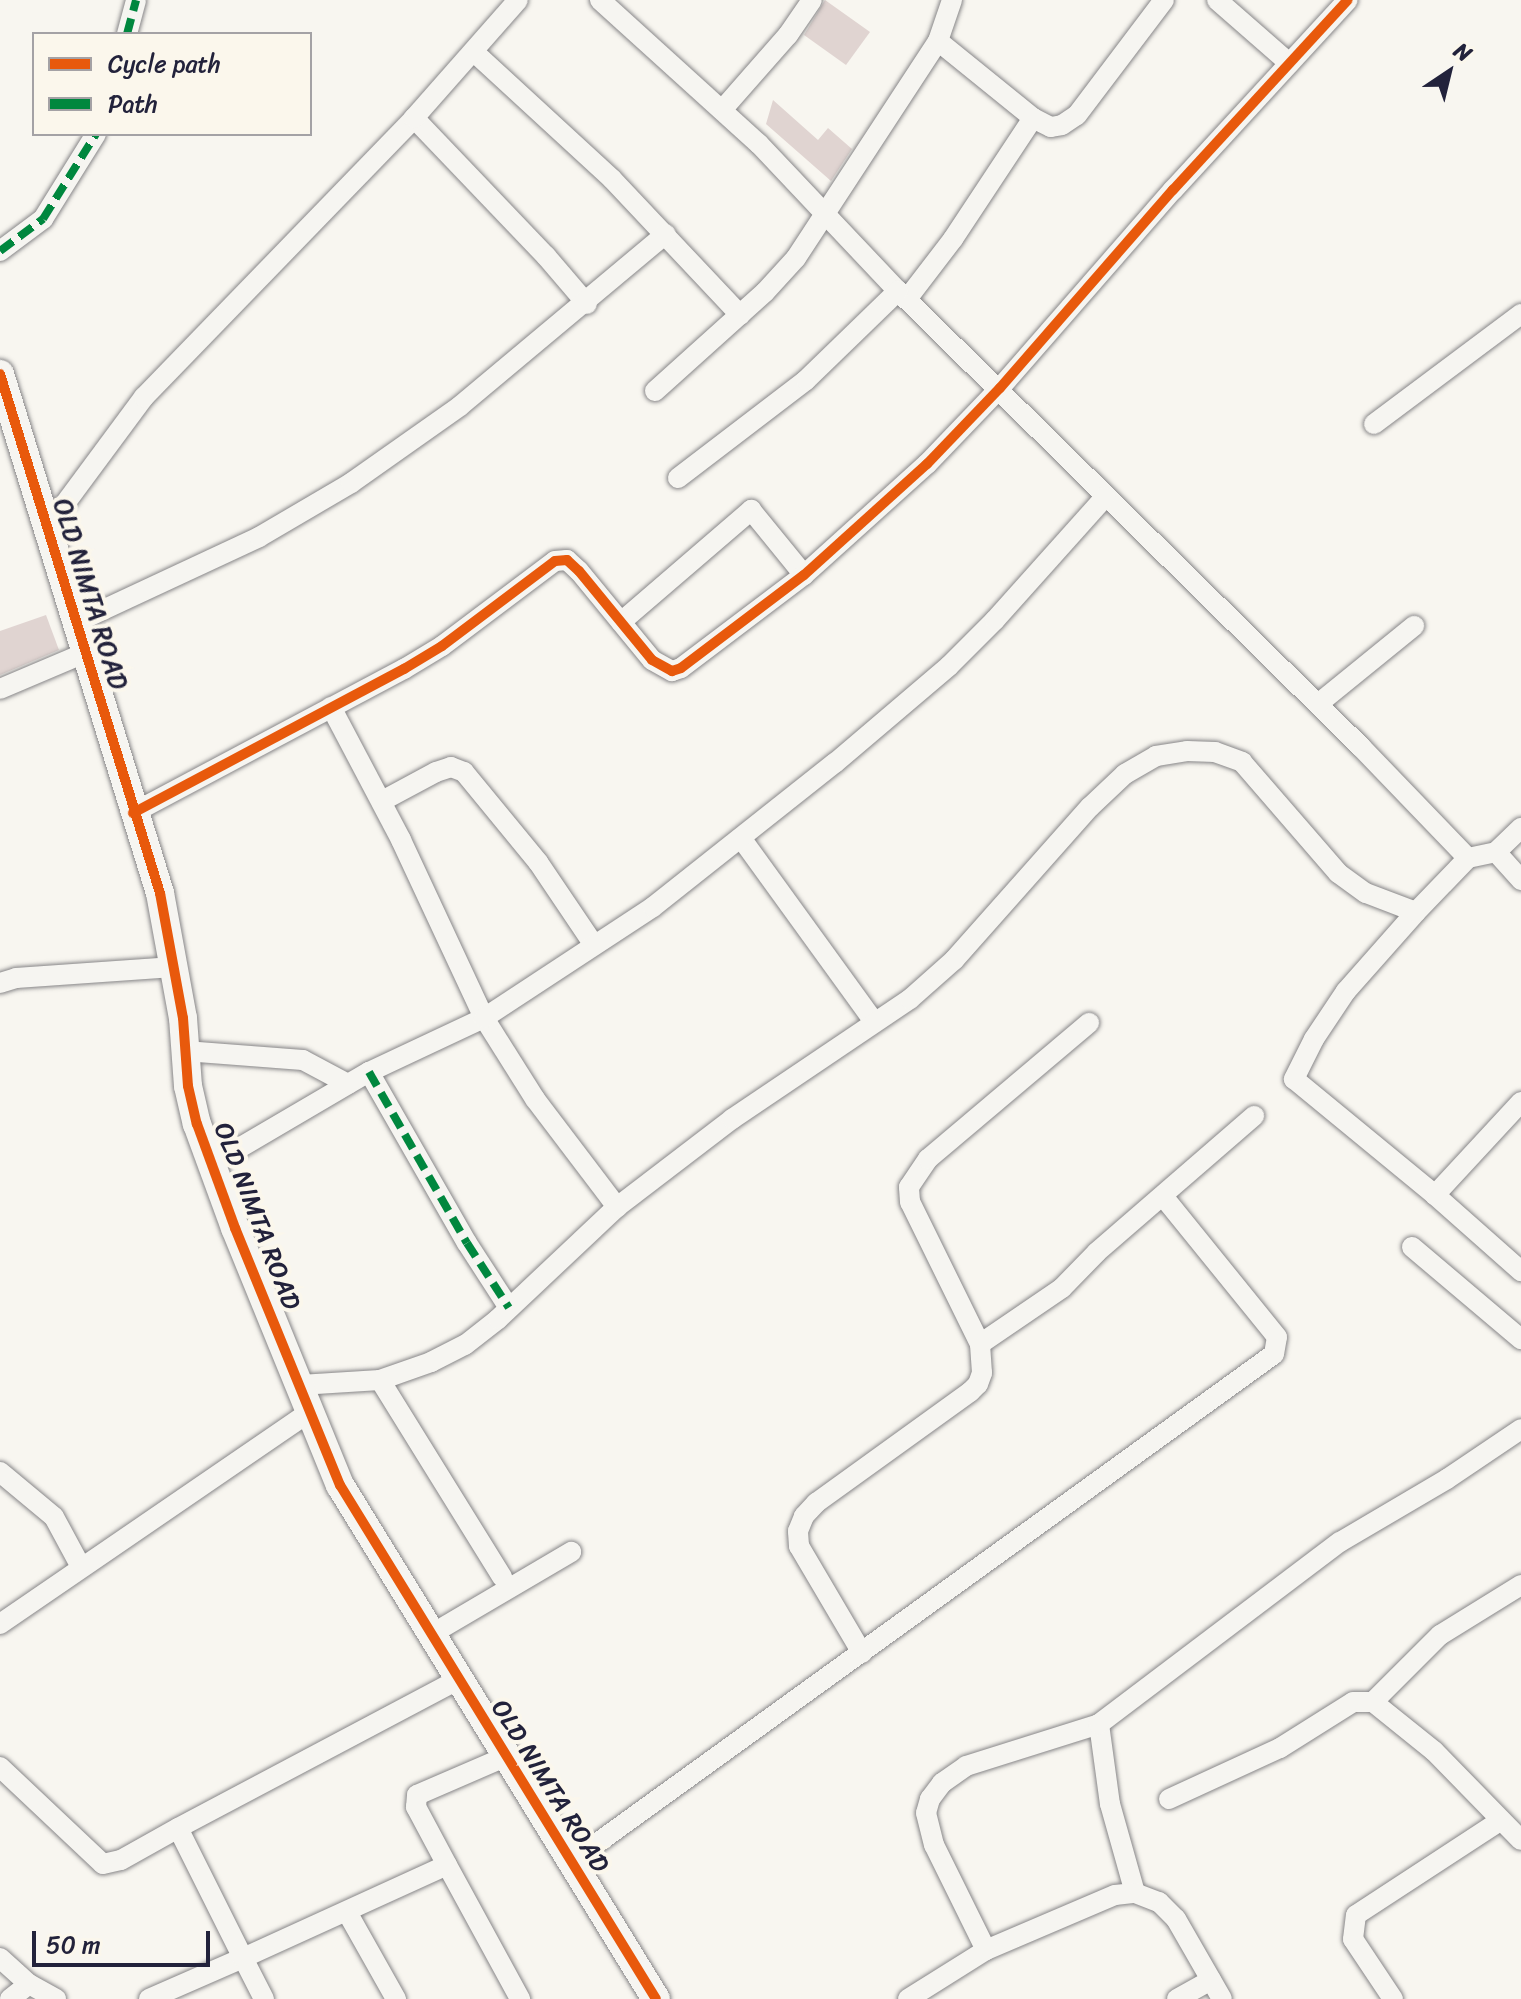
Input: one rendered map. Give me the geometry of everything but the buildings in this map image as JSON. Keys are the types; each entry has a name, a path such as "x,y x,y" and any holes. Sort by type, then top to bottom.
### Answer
{"street":[{"path":"128,32 136,0"},
{"path":"47,528 144,397 414,118 518,0"},
{"path":"600,0 722,110 902,295 1318,704 1468,858"},
{"path":"722,110 788,35 812,0"},
{"path":"655,391 780,277 827,216 938,41 952,0"},
{"path":"938,41 1033,118 1051,127 1062,125 1077,115 1164,0"},
{"path":"1217,0 1289,63"},
{"path":"133,813 442,646 555,561 567,560 652,660 672,671 681,668 804,575 927,464 1000,388 1348,0"},
{"path":"474,52 612,179 740,315"},
{"path":"414,118 587,304"},
{"path":"678,478 806,380 902,295 953,239 1033,118"},
{"path":"0,251 43,219 95,136"},
{"path":"77,622 259,537 351,483 460,406 587,304 666,234"},
{"path":"1374,424 1521,314"},
{"name":"OLD NIMTA ROAD","path":"0,374 160,893 174,967 193,1110 310,1412 340,1485 656,1999"},
{"path":"212,1164 369,1072 484,1018 653,907 949,666 995,620 1105,497"},
{"path":"621,622 751,510 804,575"},
{"path":"1318,704 1414,626"},
{"path":"0,689 85,653"},
{"path":"331,707 382,801 484,1018 535,1099 617,1207"},
{"path":"300,1385 380,1380 431,1362 465,1345 617,1207 732,1119 910,999 954,960 1090,807 1125,774 1156,756 1187,751 1215,752 1242,762 1338,873 1366,893 1416,912"},
{"path":"382,801 436,772 451,767 464,772 538,862 594,945"},
{"path":"1521,828 1496,852 1468,858 1416,912 1346,991 1314,1039 1294,1079 1435,1195 1521,1271"},
{"path":"741,838 874,1022"},
{"path":"1496,852 1521,880"},
{"path":"0,983 16,978 174,967"},
{"path":"862,1653 799,1546 798,1531 804,1516 816,1503 978,1384 982,1373 980,1344 910,1202 909,1187 928,1159 1089,1023"},
{"path":"185,1051 303,1060 348,1084"},
{"path":"369,1072 467,1243 509,1308"},
{"path":"1435,1195 1521,1102"},
{"path":"980,1344 1062,1288 1097,1252 1254,1116"},
{"path":"571,1862 1274,1354 1277,1337 1163,1196"},
{"path":"1412,1247 1521,1339"},
{"path":"380,1380 502,1577"},
{"path":"0,1624 310,1412"},
{"path":"986,1950 934,1845 926,1813 930,1799 942,1783 966,1766 1099,1724 1340,1542 1447,1479 1521,1429"},
{"path":"0,1472 54,1517 81,1567"},
{"path":"430,1635 571,1552"},
{"path":"1373,1702 1440,1635 1521,1585"},
{"path":"0,1767 103,1864 121,1860 458,1680"},
{"path":"1169,1799 1280,1748 1353,1702 1373,1702 1434,1751 1521,1840"},
{"path":"1099,1724 1110,1804 1135,1893"},
{"path":"507,1756 417,1795 416,1807 520,1999"},
{"path":"1393,1999 1353,1939 1356,1915 1501,1820"},
{"path":"178,1828 264,1999"},
{"path":"149,1999 447,1865"},
{"path":"908,1999 986,1950 1115,1895 1135,1893 1159,1902 1176,1919 1222,1999"},
{"path":"347,1912 396,1999"},
{"path":"0,1958 29,1984 56,1999"},
{"path":"1177,1999 1211,1980"},
{"path":"10,1999 29,1984"}],"marked path":[{"path":"128,32 136,0"},
{"path":"0,251 43,219 95,136"},
{"path":"369,1072 467,1243 509,1308"}],"cycle path":[{"path":"133,813 404,669 442,646 555,561 567,560 579,571 652,660 672,671 681,668 804,575 927,464 1000,388 1173,190 1348,0"},
{"path":"0,374 160,893 183,1018 188,1086 197,1124 235,1228 340,1485 656,1999"}]}
